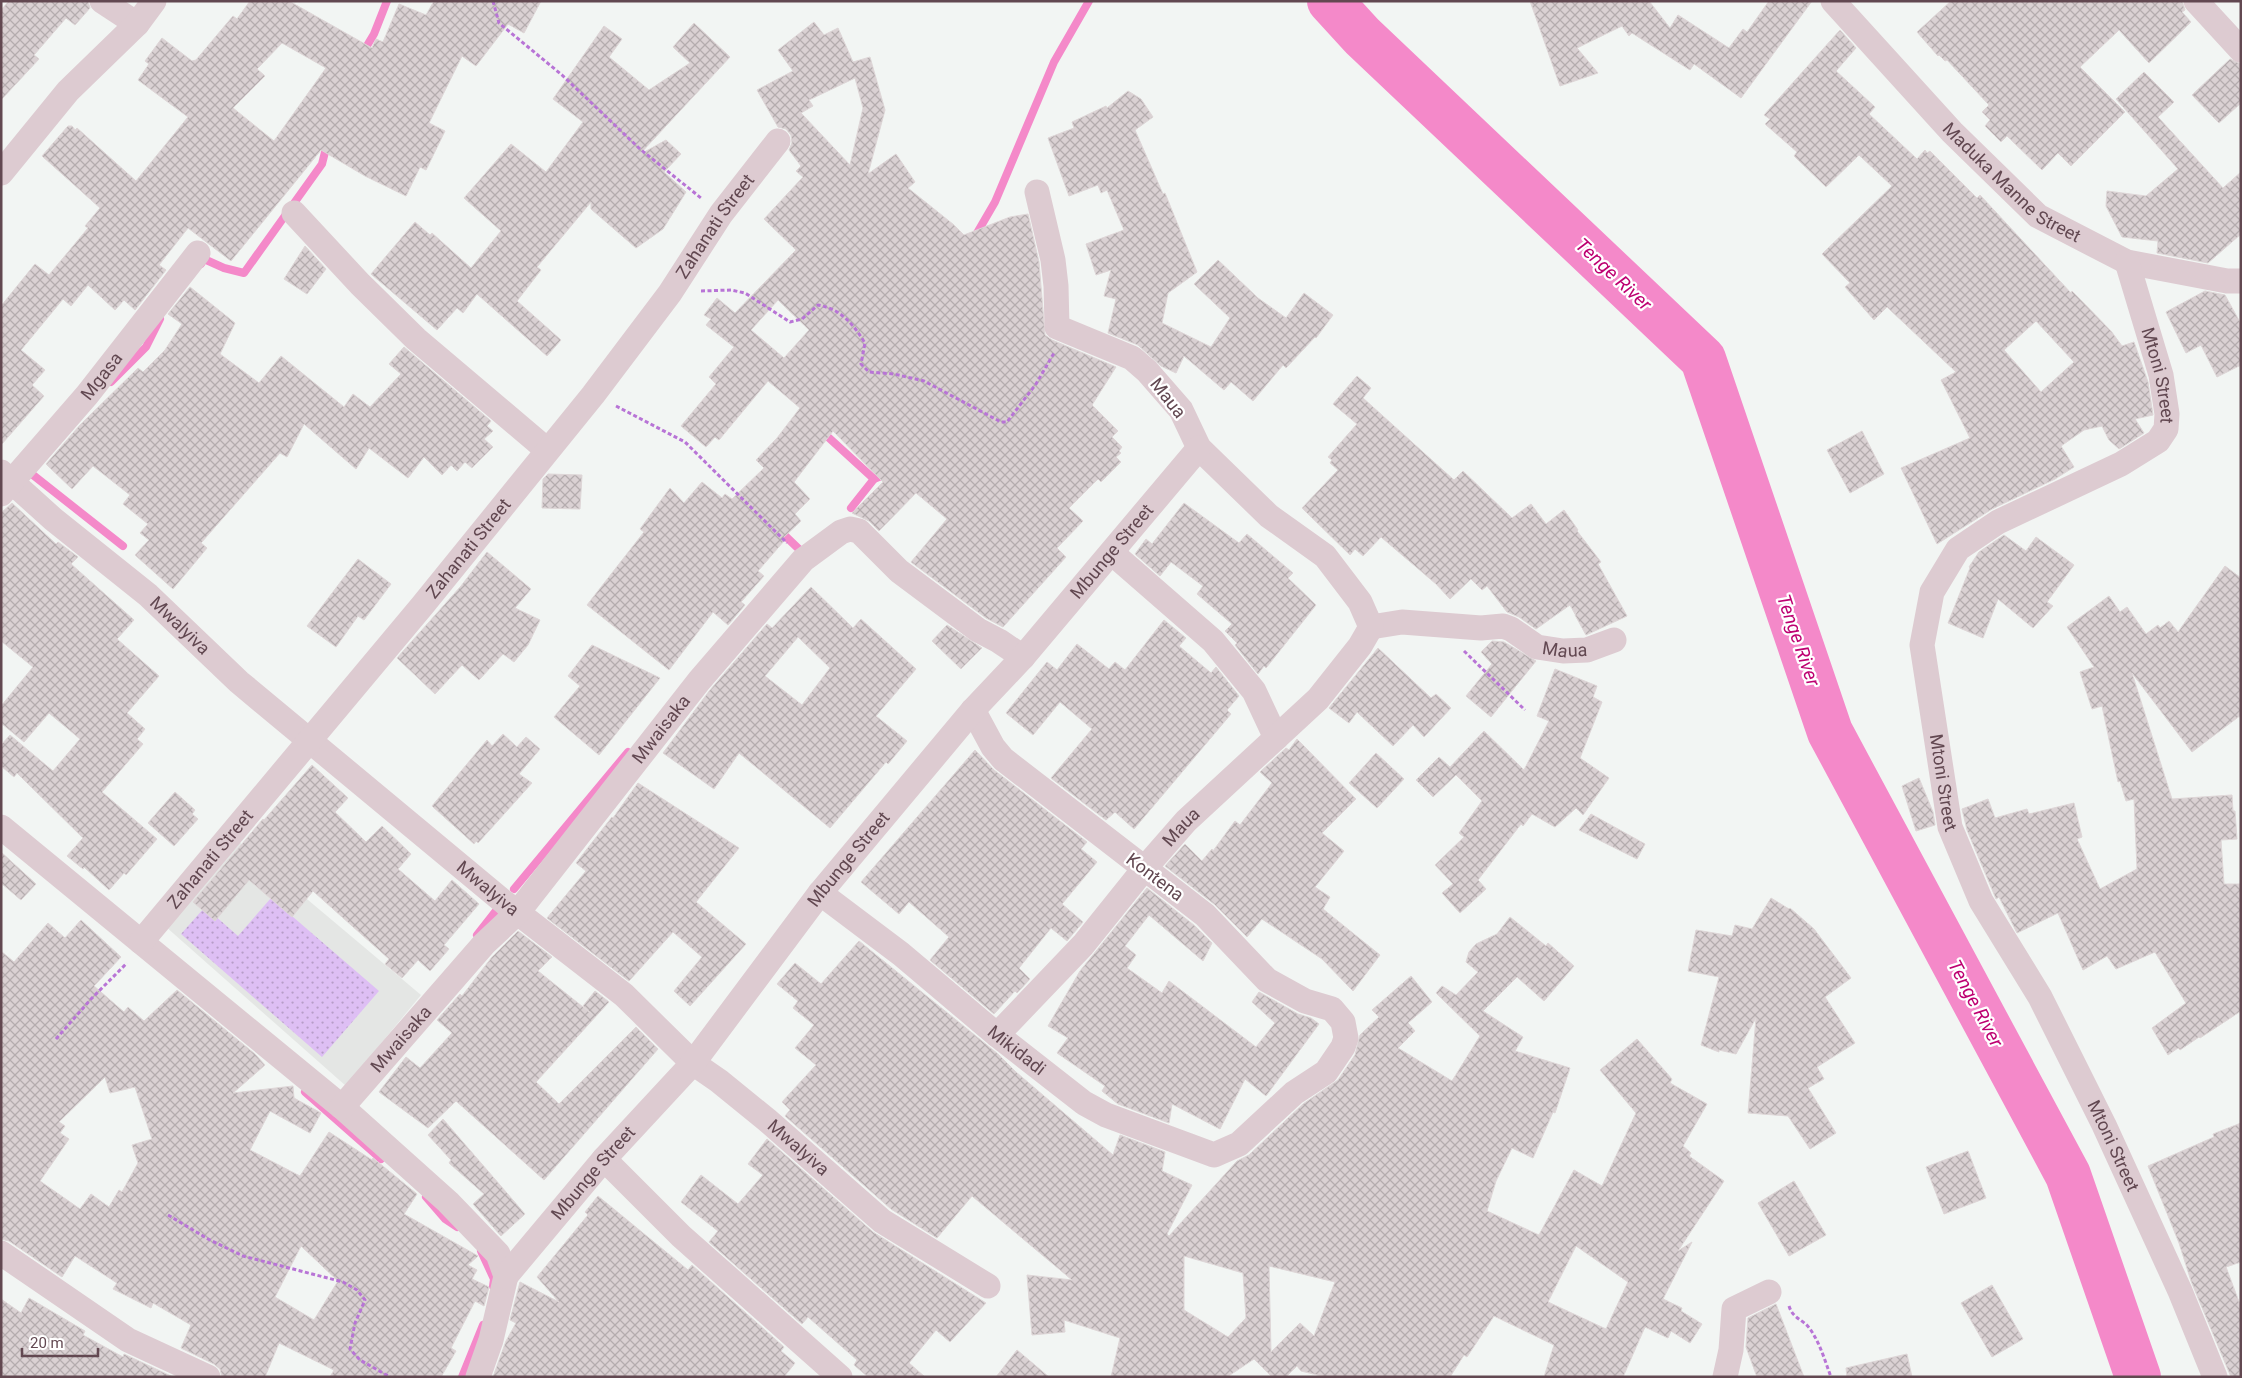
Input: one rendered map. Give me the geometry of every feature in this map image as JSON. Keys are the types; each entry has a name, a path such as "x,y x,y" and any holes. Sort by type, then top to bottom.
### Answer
{"street":[{"path":"102,1 137,24"},
{"path":"1,173 68,91 137,24 154,1"},
{"name":"Maduka Manne Street","path":"1833,1 1952,132 2038,216 2127,262 2227,281 2241,281"},
{"path":"2196,1 2241,50"},
{"name":"Zahanati Street","path":"141,942 593,395 670,293 721,214 778,141"},
{"path":"1037,192 1052,260 1056,286 1056,324 1059,329"},
{"path":"294,213 360,284 416,338 523,431 548,450"},
{"name":"Mgasa","path":"5,482 87,396 198,253"},
{"name":"Mtoni Street","path":"2127,262 2161,375 2167,414 2166,429 2158,441 2121,464 1998,522 1958,549 1932,592 1922,646 1950,827 1981,901 2040,997 2104,1125 2180,1291 2215,1377"},
{"name":"Maua","path":"1059,329 1132,358 1181,410 1199,448 1269,516 1325,556 1360,602 1371,627"},
{"name":"Mbunge Street","path":"506,1276 604,1159 693,1063 820,893 973,710 1023,657 1199,448"},
{"name":"Mwalyiva","path":"5,482 148,595 239,682 309,741 518,912 624,995 693,1063 719,1080 767,1120 882,1221 988,1286"},
{"name":"Mwaisaka","path":"342,1107 478,951 518,912 699,681 803,560 840,532 850,529 859,531 907,577 978,630 1023,657"},
{"path":"1112,553 1213,641 1254,691 1276,738"},
{"name":"Maua","path":"1371,627 1402,622 1446,623 1481,628 1503,626 1512,629 1537,647 1545,650 1587,650 1614,640"},
{"name":"Maua","path":"997,1035 1083,945 1144,869 1186,821 1318,699 1360,646 1371,627"},
{"name":"Kontena","path":"973,710 993,747 1002,759 1205,914 1267,980 1305,1001 1332,1009 1339,1014 1346,1030"},
{"path":"1,827 342,1107 448,1202 498,1254 506,1276 491,1340 478,1377"},
{"name":"Mikidadi","path":"820,893 902,954 997,1035 1070,1092 1106,1115 1214,1155 1239,1144 1294,1093 1326,1072 1343,1046 1346,1030"},
{"path":"604,1159 681,1236 840,1377"},
{"path":"1,1254 128,1340 208,1377"},
{"path":"1725,1377 1732,1350 1734,1309 1769,1292"}],"path":[{"path":"493,1 499,23 556,69 640,148 721,214"},
{"path":"670,293 731,290 745,293 790,322 802,319 818,305 836,310 844,315 865,343 861,364 869,372 894,374 924,381 1001,422 1007,422 1036,384 1054,355 1059,329"},
{"path":"593,395 685,442 780,534 803,560"},
{"path":"1446,623 1467,656 1487,671 1525,710"},
{"path":"56,1039 91,999 136,954 141,942"},
{"path":"168,1215 208,1239 243,1256 343,1282 357,1290 365,1300 355,1324 350,1349 360,1360 390,1377"},
{"path":"1769,1292 1785,1290 1792,1314 1809,1327 1816,1339 1831,1377"}],"shaded area":[{"path":"238,841 421,995 346,1086 165,926"},
{"path":"271,898 379,991 322,1057 181,934 205,907 238,936"}],"building":[{"path":"9,1 88,1 90,8 75,25 66,18 34,55 39,59 1,100 1,10"},
{"path":"250,1 289,1 372,48 376,39 383,42 399,4 426,15 434,1 541,1 524,33 508,24 476,66 462,56 429,123 445,131 426,170 420,167 406,196 365,176 321,150 231,261 188,228 159,265 166,270 135,310 124,300 115,310 88,285 71,306 63,299 21,350 45,370 32,385 44,396 1,445 1,306 35,264 49,275 88,228 85,226 100,208 42,156 68,126 72,126 75,130 77,128 136,181 188,117 138,80 149,64 145,61 162,38 192,61 196,60 233,16 237,19","holes":["282,43 326,68 274,141 233,108 265,76 257,69"]},
{"path":"1530,1 1649,1 1670,28 1678,15 1729,48 1743,29 1747,32 1769,1 1812,1 1741,98 1694,64 1690,70 1632,33 1629,36 1622,26 1577,48 1598,73 1560,86"},
{"path":"1951,1 2182,1 2185,10 2182,12 2191,22 2149,63 2119,30 2080,67 2125,112 2071,166 2058,153 2042,170 2007,136 2001,142 1985,126 1990,120 1982,112 1989,105 1947,60 1945,61 1938,56 1917,32"},
{"path":"814,22 824,35 838,28 853,62 870,57 885,110 868,174 896,154 915,182 908,188 964,235 1010,217 1028,214 1039,262 1045,335 1052,340 1116,367 1092,405 1118,431 1112,437 1122,447 1119,451 1121,453 1116,457 1121,462 1101,482 1098,479 1069,508 1083,521 1057,548 1066,557 1003,627 986,618 911,562 947,519 916,493 879,531 869,521 852,513 883,482 833,431 794,482 810,499 795,514 801,521 782,539 784,541 758,571 764,576 741,602 745,605 728,625 713,612 669,670 587,605 644,532 640,529 670,488 684,503 702,482 722,498 725,494 732,499 764,468 756,460 777,438 800,408 768,381 719,440 715,437 706,447 681,426 716,384 709,377 734,347 706,325 711,319 704,315 717,298 735,313 796,250 764,219 803,177 796,171 801,166 789,150 792,143 791,135 786,129 778,127 757,90 793,71 778,50","holes":["855,78 863,108 850,165 801,113 813,106 809,100","778,300 809,330 784,358 751,330"]},
{"path":"694,23 730,57 639,155 666,140 681,154 664,172 686,192 663,229 636,248 591,209 591,202 537,267 541,270 517,301 561,340 547,356 477,294 463,313 457,308 437,330 371,274 415,222 430,235 432,233 471,268 501,231 464,198 511,144 546,172 583,122 553,99 604,26 622,39 609,57 649,90 690,63 673,47"},
{"path":"1840,30 1856,48 1836,71 1875,107 1869,114 1917,159 1925,150 1927,153 1930,151 1977,198 1980,195 2071,293 2072,291 2111,331 2122,346 2134,342 2148,382 2153,415 2135,419 2144,433 2119,449 2109,440 2102,426 2084,430 2061,446 2074,467 2055,479 1992,509 1937,544 1901,468 1970,438 1941,380 1956,372 1887,307 1874,320 1845,287 1850,283 1822,254 1892,186 1859,155 1826,187 1794,156 1797,152 1765,124 1770,119 1764,115","holes":["2036,321 2074,362 2041,392 2004,350"]},
{"path":"2230,59 2241,64 2241,103 2219,123 2192,95"},
{"path":"2144,72 2174,102 2158,117 2223,188 2241,172 2241,234 2208,263 2157,253 2158,241 2122,237 2106,206 2107,191 2146,196 2178,169 2116,99"},
{"path":"1128,91 1141,99 1153,117 1135,130 1163,194 1165,193 1197,272 1168,293 1162,323 1211,347 1230,318 1194,284 1218,260 1258,298 1286,318 1304,293 1333,315 1316,338 1286,368 1283,365 1253,401 1231,382 1224,390 1184,356 1176,373 1161,366 1138,345 1108,333 1116,299 1104,296 1111,270 1096,275 1086,244 1124,230 1107,190 1101,193 1098,185 1069,196 1048,138 1074,128 1072,122 1106,106 1107,108"},
{"path":"305,246 326,269 307,294 284,279"},
{"path":"190,287 235,323 220,354 259,383 281,356 344,407 353,394 370,407 401,374 389,364 404,347 491,421 487,426 493,431 484,439 493,447 472,468 465,462 457,471 451,465 442,475 424,457 408,478 369,448 356,469 304,424 287,457 280,453 201,543 207,548 173,589 135,555 149,540 140,533 148,524 123,504 130,495 93,466 72,489 46,464 80,425 138,368 143,372 165,350 182,324 168,314"},
{"path":"2205,291 2225,295 2241,324 2241,365 2217,377 2201,345 2186,353 2166,312"},
{"path":"1357,376 1371,388 1363,398 1454,480 1463,471 1512,518 1531,504 1546,524 1564,510 1577,531 1601,562 1598,564 1627,616 1586,635 1575,615 1577,611 1575,614 1570,605 1536,629 1519,617 1507,612 1487,586 1482,590 1471,579 1450,599 1436,584 1381,537 1363,556 1355,549 1350,555 1302,508 1338,470 1330,463 1332,460 1328,457 1357,424 1333,404"},
{"path":"1862,431 1884,474 1850,493 1827,450"},
{"path":"548,474 582,475 580,509 542,508 543,479"},
{"path":"12,503 56,544 58,542 78,557 71,564 134,620 117,639 159,676 127,713 145,729 137,739 143,744 102,792 157,839 126,875 124,873 109,890 84,867 83,869 67,856 83,838 17,773 14,777 1,766 1,745 10,735 53,771 80,739 49,713 24,742 1,723 1,706 33,667 1,641 1,513"},
{"path":"1184,503 1239,543 1247,534 1293,573 1288,578 1316,605 1266,668 1264,666 1258,674 1235,645 1237,643 1225,631 1232,624 1197,594 1203,586 1171,562 1160,576 1135,554 1146,539 1152,544"},
{"path":"2004,535 2026,551 2036,537 2074,565 2047,602 2053,606 2033,628 1998,599 1983,638 1948,623 1969,567 1979,552"},
{"path":"487,552 531,589 515,608 540,620 528,645 514,662 503,654 479,680 462,665 435,694 397,658 461,586"},
{"path":"358,559 391,584 364,620 358,616 336,647 307,626"},
{"path":"2225,566 2241,578 2241,715 2192,752 2132,673 2172,799 2232,795 2233,811 2235,811 2237,839 2221,840 2224,884 2241,884 2241,1011 2200,1038 2168,1055 2152,1028 2186,1003 2155,952 2116,969 2107,956 2083,970 2058,913 2017,933 1999,897 1996,899 1967,830 1962,809 1988,799 1995,818 2027,809 2029,814 2074,803 2082,837 2077,839 2100,889 2137,869 2134,799 2126,801 2120,781 2118,782 2102,706 2092,709 2080,672 2094,667 2067,627 2109,596 2120,612 2127,607 2146,634 2158,625 2160,628 2169,621 2178,632"},
{"path":"811,587 853,628 861,619 916,669 876,716 907,741 888,764 886,762 830,828 739,753 714,789 663,753 710,690 767,624 772,628","holes":["798,637 830,668 802,705 765,676"]},
{"path":"1164,620 1186,638 1179,646 1211,673 1216,667 1239,696 1227,710 1231,714 1134,829 1115,812 1106,820 1051,778 1092,729 1060,702 1033,735 1006,713 1047,662 1057,670 1077,644 1109,669 1115,662 1125,670"},
{"path":"947,625 982,648 961,669 932,641"},
{"path":"1492,641 1504,642 1536,661 1491,717 1466,696 1492,664 1481,652"},
{"path":"592,645 660,678 599,755 554,717 580,686 568,676"},
{"path":"1378,648 1431,698 1436,694 1451,708 1424,737 1413,725 1393,746 1357,712 1349,723 1329,708"},
{"path":"1555,669 1597,686 1593,697 1602,702 1580,758 1609,778 1583,815 1576,808 1555,827 1532,814 1523,826 1521,824 1478,880 1486,889 1460,913 1442,893 1453,884 1435,865 1464,837 1459,833 1482,801 1456,775 1433,797 1416,780 1439,757 1450,767 1484,731 1524,770 1549,721 1537,716"},
{"path":"503,734 517,747 526,737 540,749 519,774 532,783 478,843 476,841 474,844 432,806 487,740 492,746"},
{"path":"1297,739 1356,799 1322,833 1344,851 1315,887 1330,897 1323,909 1380,955 1353,991 1322,959 1262,919 1247,937 1214,904 1165,866 1185,844 1202,861 1212,849 1213,851 1235,821 1240,825 1272,783 1260,772 1286,748 1289,750"},
{"path":"975,750 994,770 1087,842 1081,849 1097,862 1062,904 1083,922 1067,941 1051,928 1019,968 1030,979 1017,993 1015,991 994,1014 930,960 949,937 909,902 899,914 861,882"},
{"path":"1376,753 1404,779 1377,808 1349,783"},
{"path":"312,765 348,798 335,812 366,842 382,826 411,854 398,869 435,901 452,880 479,904 444,945 449,949 430,971 418,960 402,978 385,964 389,959 313,891 292,917 249,880 215,921 193,902 263,819"},
{"path":"1919,778 1933,812 1935,825 1916,831 1902,786"},
{"path":"638,783 739,848 696,902 746,944 690,1006 674,991 702,957 673,932 629,981 547,918 586,871 576,863 613,818"},
{"path":"175,792 195,810 192,814 198,819 174,846 148,823"},
{"path":"1591,814 1645,844 1637,859 1579,830"},
{"path":"1,852 36,884 21,900 1,883"},
{"path":"1147,888 1195,926 1212,943 1203,961 1149,915 1125,946 1136,955 1127,968 1162,993 1169,981 1256,1047 1275,1023 1252,1002 1259,992 1298,1014 1311,1018 1319,1024 1266,1096 1245,1079 1220,1129 1172,1104 1169,1123 1118,1104 1102,1091 1105,1086 1057,1053 1068,1038 1048,1026 1080,971"},
{"path":"1771,898 1790,908 1814,929 1851,978 1825,997 1855,1043 1817,1067 1824,1079 1808,1088 1836,1133 1810,1149 1788,1116 1748,1113 1756,1018 1736,1054 1719,1050 1719,1052 1701,1045 1719,977 1688,971 1696,930 1732,936 1735,925 1752,929"},
{"path":"1510,917 1546,946 1548,943 1574,966 1544,1001 1517,977 1483,1011 1523,1037 1515,1051 1570,1068 1555,1113 1553,1112 1533,1158 1512,1148 1496,1181 1487,1211 1539,1235 1574,1170 1602,1186 1636,1113 1600,1070 1637,1039 1672,1079 1670,1083 1707,1104 1683,1146 1691,1153 1689,1156 1724,1181 1678,1251 1692,1242 1663,1299 1682,1308 1681,1311 1702,1324 1690,1343 1671,1331 1668,1338 1645,1327 1623,1377 1544,1377 1554,1345 1494,1316 1467,1357 1464,1355 1450,1377 1326,1377 1301,1371 1297,1366 1286,1377 1272,1377 1254,1359 1227,1377 1111,1377 1120,1338 1064,1320 1065,1332 1032,1335 1027,1275 1072,1280 972,1196 937,1238 891,1209 785,1116 790,1110 782,1102 816,1065 795,1048 814,1025 793,1008 798,1001 777,984 795,963 821,984 859,941 998,1054 1016,1072 1113,1155 1120,1135 1165,1152 1162,1171 1192,1185 1167,1234 1169,1236 1237,1161 1249,1155 1303,1104 1338,1080 1355,1055 1360,1035 1379,1017 1372,1010 1411,976 1432,1002 1408,1023 1415,1031 1398,1048 1452,1081 1480,1036 1436,993 1442,986 1456,995 1478,972 1466,962 1469,952 1476,944 1497,934","holes":["1576,1246 1628,1282 1606,1329 1548,1302","1184,1256 1243,1273 1246,1318 1228,1337 1184,1310","1269,1266 1335,1282 1314,1336 1300,1323 1271,1352"]},
{"path":"81,920 121,957 94,986 124,1012 128,1007 144,1021 177,990 255,1054 265,1065 233,1093 293,1086 294,1098 321,1113 310,1133 270,1111 250,1150 300,1176 329,1132 372,1160 373,1158 417,1194 404,1214 478,1256 468,1265 477,1270 472,1279 489,1287 484,1306 475,1301 451,1348 456,1351 441,1377 330,1377 334,1370 279,1343 265,1377 222,1377 220,1369 214,1364 181,1348 191,1325 153,1303 151,1308 113,1289 117,1283 75,1256 62,1277 9,1241 1,1239 1,951 14,962 48,923 65,938","holes":["105,1077 110,1093 135,1087 152,1139 132,1145 138,1163 122,1192 119,1190 109,1207 91,1194 80,1209 40,1181 69,1139 60,1133 65,1126 59,1122","301,1246 338,1281 314,1320 275,1297"]},
{"path":"518,931 552,957 538,971 593,1015 583,1006 595,991 609,1002 536,1082 559,1104 636,1027 658,1049 544,1180 456,1101 428,1128 379,1092 406,1057 420,1068 452,1033 437,1020 460,994 462,996 492,957"},
{"path":"443,1119 525,1214 501,1236 473,1204 484,1194 449,1163 451,1160 428,1135"},
{"path":"2241,1123 2241,1262 2226,1267 2241,1307 2241,1377 2231,1377 2191,1281 2179,1243 2148,1166 2214,1137 2213,1134"},
{"path":"767,1139 873,1232 986,1303 950,1342 936,1330 909,1363 925,1377 868,1377 854,1365 857,1360 808,1317 802,1324 709,1242 718,1231 681,1202 701,1175 738,1204 763,1175 748,1164"},
{"path":"1968,1151 1986,1198 1944,1214 1926,1167"},
{"path":"1794,1181 1826,1235 1789,1256 1758,1203"},
{"path":"598,1196 688,1270 692,1265 784,1347 781,1351 795,1363 784,1377 493,1377 506,1341 516,1323 510,1320 520,1282 559,1302 537,1277 588,1215 585,1212"},
{"path":"1992,1285 2023,1339 1992,1357 1961,1303"},
{"path":"29,1298 85,1331 83,1335 123,1357 124,1354 173,1377 1,1377 1,1299 21,1313"},
{"path":"1776,1304 1804,1377 1757,1377 1746,1347 1748,1318"},
{"path":"1017,1350 1049,1377 996,1377"},
{"path":"1907,1354 1912,1377 1847,1377 1846,1368"}],"waterway":[{"path":"362,54 374,34 387,1"},
{"path":"980,238 977,233 995,202 1054,62 1089,1"},
{"name":"Tenge River","path":"1330,1 1362,36 1703,359 1830,732 2068,1175 2138,1377"},
{"path":"201,264 204,259 224,268 244,273 322,164 327,144"},
{"path":"111,382 146,347 160,319"},
{"path":"828,437 874,479"},
{"path":"32,468 30,470 33,475 123,546"},
{"path":"851,508 874,479 886,474"},
{"path":"778,529 803,553"},
{"path":"514,889 628,752"},
{"path":"477,935 499,907"},
{"path":"305,1092 381,1159"},
{"path":"426,1197 445,1219 457,1227"},
{"path":"481,1251 494,1279 493,1286"},
{"path":"462,1377 483,1325"}]}
